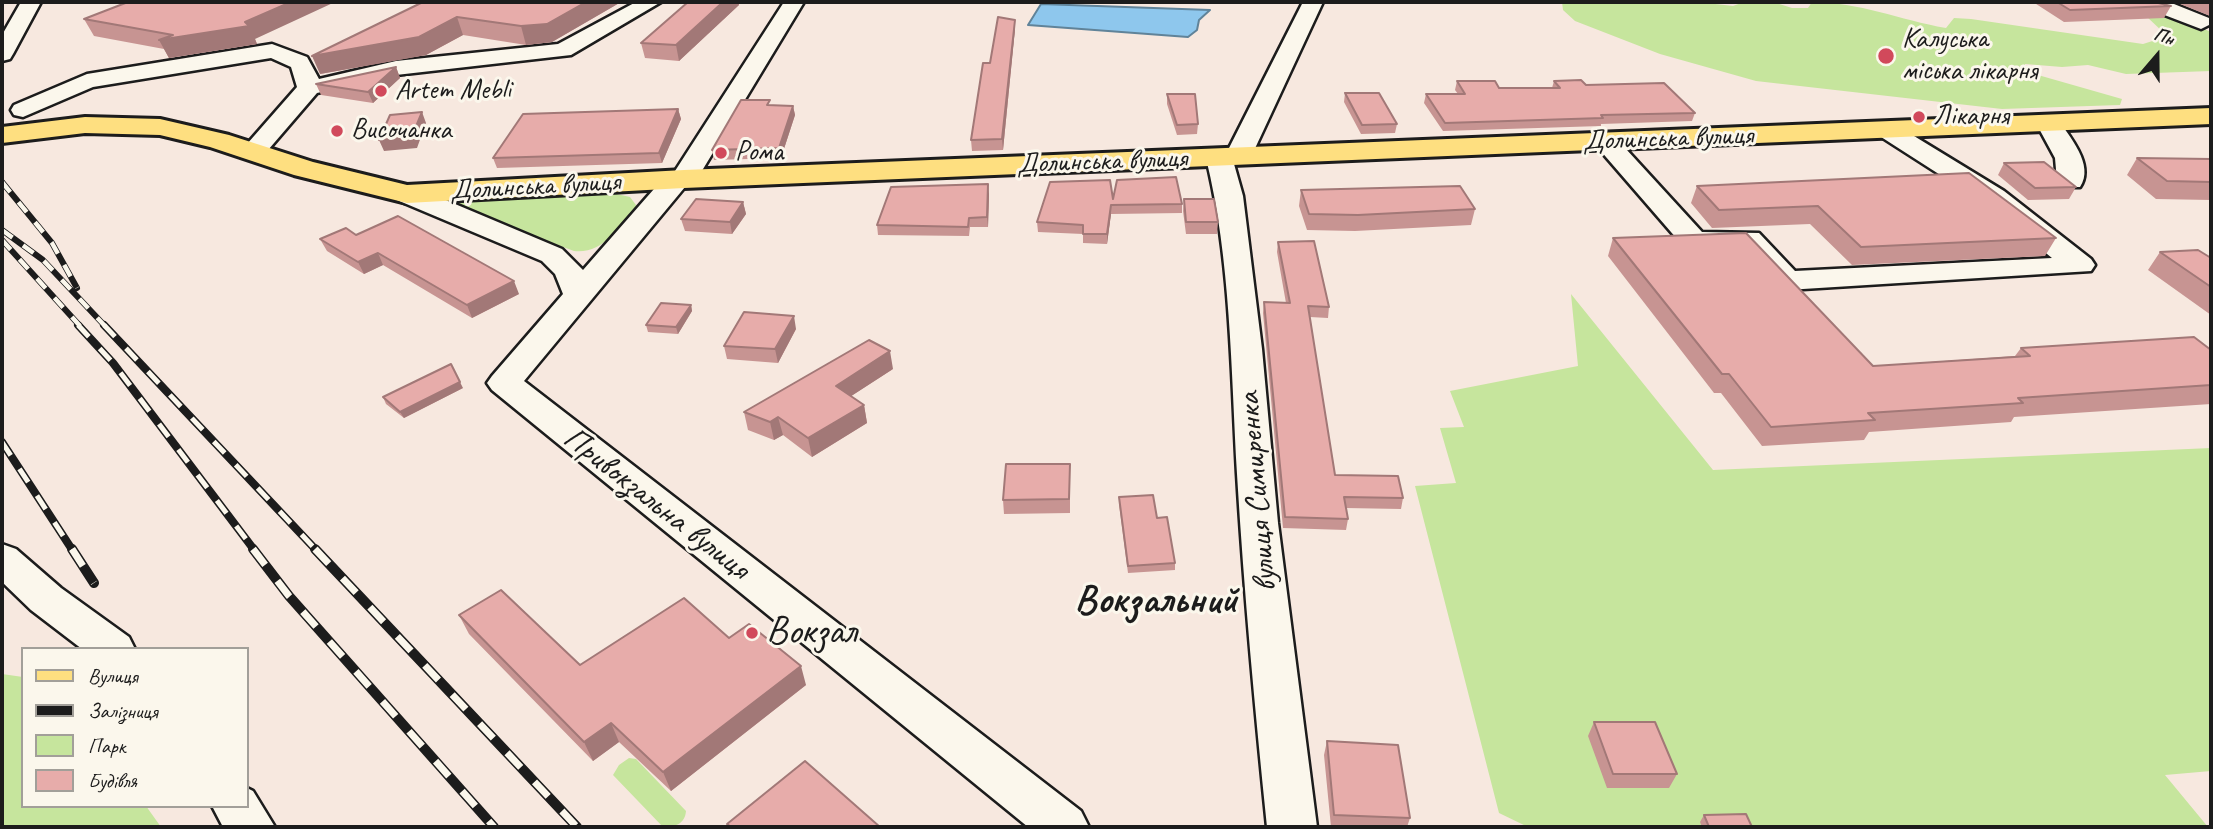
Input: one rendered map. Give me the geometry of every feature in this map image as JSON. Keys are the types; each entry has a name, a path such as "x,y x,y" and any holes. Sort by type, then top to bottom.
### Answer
{"main road":[{"name":"Долинська вулиця","path":"2,135 127,124 160,127 304,169 407,194 680,179 2211,116"}],"street":[{"path":"2,54 31,2"},
{"path":"253,152 311,74 563,50 651,2"},
{"name":"Привокзальна вулиця","path":"794,2 680,179 504,383 1064,827"},
{"path":"1228,157 1313,2"},
{"path":"2136,2 2159,5 2201,23"},
{"path":"12,107 87,82 272,51 299,60 311,74"},
{"path":"12,107 38,119 44,130"},
{"path":"2048,123 2067,156 2072,173 2070,181"},
{"path":"1605,142 1694,241 1749,239 1787,281 2080,265 1994,197 1887,130"},
{"name":"вулиця Симиренка","path":"1228,157 1259,523 1292,827"},
{"path":"407,194 552,255 568,270 579,295"},
{"path":"2,559 46,599 111,647"},
{"path":"237,808 250,827"}],"green space":[{"name":"Калуська міська лікарня","path":"1562,2 1698,2 1733,6 1744,2 1773,2 1792,8 1808,8 1812,2 1829,3 1863,8 1946,28 1954,18 1971,19 2143,44 2162,38 2164,33 2146,16 2163,11 2211,32 2211,71 2126,74 2088,65 2062,67 2025,64 2024,71 2122,99 2120,105 2002,109 1756,81 1660,54 1575,21 1563,10"},
{"path":"612,193 630,197 636,205 635,209 609,239 584,251 574,251 455,207 460,201 468,199"},
{"path":"1571,294 1713,470 2211,448 2211,771 2165,775 2208,827 1528,827 1499,813 1415,486 1456,483 1440,428 1464,427 1450,391 1578,366"},
{"path":"2,674 21,677 21,808 147,808 161,827 2,827"},
{"path":"629,758 636,759 686,811 681,822 663,827 613,775 619,765"}],"water":[{"path":"1041,4 1210,10 1199,20 1197,30 1188,37 1028,25"}],"building":[{"path":"128,2 291,2 245,22 249,26 159,40 173,35 84,19"},
{"path":"423,2 586,2 547,24 521,26 457,17 419,37 312,56"},
{"path":"688,2 723,2 676,45 641,43"},
{"path":"2057,2 2154,2 2171,6 2070,10"},
{"path":"998,17 1015,20 1002,139 971,140 983,63 990,63"},
{"path":"396,67 368,92 316,84"},
{"path":"1581,80 1586,85 1664,83 1695,113 1445,123 1426,94 1465,94 1457,81 1495,81 1499,88 1560,88 1554,81"},
{"path":"1345,93 1379,93 1397,124 1362,125"},
{"path":"1167,94 1195,94 1198,124 1177,125"},
{"path":"741,100 770,100 767,105 793,106 779,148 712,150"},
{"path":"678,109 659,153 493,158 523,114"},
{"path":"422,112 412,136 379,140 390,115"},
{"path":"2137,158 2211,159 2211,182 2167,181"},
{"path":"2044,162 2076,187 2035,188 2004,163"},
{"path":"1969,173 2056,238 1861,247 1818,206 1719,210 1697,186"},
{"path":"1176,177 1182,204 1111,205 1107,234 1083,234 1083,225 1037,222 1050,182 1110,180 1113,199 1117,180"},
{"path":"988,184 987,217 969,218 968,227 877,225 891,187"},
{"path":"1460,186 1475,209 1358,215 1309,214 1301,190"},
{"path":"696,199 743,202 730,222 681,219"},
{"path":"1184,199 1214,199 1218,222 1186,222"},
{"path":"398,216 514,281 467,305 378,253 358,262 320,239 346,228 356,235"},
{"path":"1746,233 1873,366 2030,356 2021,348 2194,337 2211,350 2211,385 2018,398 2023,403 1868,413 1875,420 1771,427 1729,374 1722,374 1613,238"},
{"path":"1314,241 1329,307 1308,306 1335,475 1398,476 1403,498 1344,497 1348,519 1285,517 1264,302 1290,303 1278,242"},
{"path":"2198,250 2211,258 2211,287 2160,252"},
{"path":"661,303 691,305 676,327 646,325"},
{"path":"744,312 794,316 775,349 724,346"},
{"path":"869,340 890,351 836,386 864,405 808,438 778,417 770,422 744,412"},
{"path":"451,364 460,382 400,412 383,397"},
{"path":"1006,464 1070,464 1069,499 1003,500"},
{"path":"1153,495 1157,518 1167,517 1175,563 1128,566 1119,497"},
{"path":"501,590 580,665 684,598 729,638 749,624 801,666 663,772 611,723 584,742 459,615"},
{"path":"1594,722 1655,722 1677,774 1613,774"},
{"path":"1327,741 1398,745 1410,818 1334,815"},
{"path":"805,761 880,827 731,827 727,824"},
{"path":"1746,814 1752,827 1709,827 1704,815"}],"railway":[{"path":"2,182 52,243 77,288"},
{"path":"2,230 43,260 105,326"},
{"path":"2,240 80,326"},
{"path":"78,325 113,363 255,551"},
{"path":"104,325 317,551"},
{"path":"2,442 73,551"},
{"path":"72,549 94,583"},
{"path":"253,549 289,596 494,827"},
{"path":"315,549 577,827"}],"place":[{"name":"Калуська міська лікарня","path":"1886,56"},
{"name":"Artem Mebli","path":"381,91"},
{"name":"Лікарня","path":"1919,117"},
{"name":"Височанка","path":"337,131"},
{"name":"Рома","path":"721,153"},
{"name":"Вокзал","path":"752,633"}],"district":[{"name":"Вокзальний","path":"1156,602"}]}
